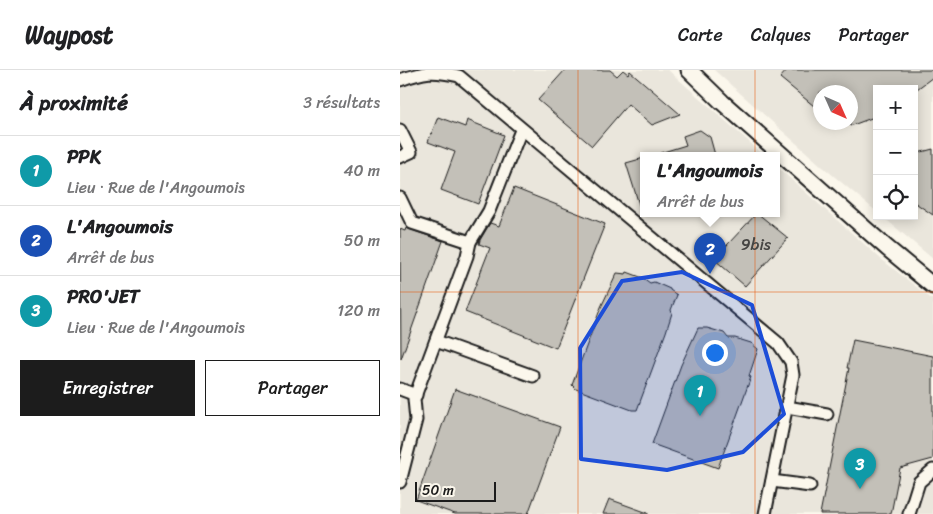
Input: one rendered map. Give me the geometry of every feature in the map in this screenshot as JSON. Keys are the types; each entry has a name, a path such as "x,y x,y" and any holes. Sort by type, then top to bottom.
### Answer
{"main road":[{"path":"680,70 722,102"},
{"path":"689,70 778,152"},
{"path":"780,154 886,248 933,286"}],"street":[{"path":"400,80 423,72 442,70 459,76 521,130 778,343 791,362 793,375 765,514"},
{"path":"400,130 411,152 400,157"},
{"path":"400,482 416,420 414,399 467,256 470,242 489,212 521,130"},
{"path":"400,198 412,223 470,242"},
{"path":"436,341 533,376"},
{"path":"400,389 416,395"},
{"path":"787,407 827,414"},
{"path":"909,514 919,482 933,470"},
{"path":"772,481 810,486"}],"highlighted area":[{"path":"682,272 752,305 784,414 743,452 667,470 581,459 580,348 622,281"}],"shaded area":[{"path":"400,70 668,70 761,152 640,152 640,217 780,217 780,170 881,259 933,300 933,514 400,514"},
{"path":"714,70 933,70 933,259 887,220 918,220 918,85 873,85 873,209"}],"building":[{"path":"565,70 610,70 617,76 623,70 628,74 630,71 680,114 652,125 628,104 592,146 538,100"},
{"path":"787,70 933,70 933,77 918,88 918,85 873,85 873,117 858,123 858,85 813,85 813,105 780,78"},
{"path":"438,117 465,127 467,120 504,135 478,204 441,190 455,152 428,142"},
{"path":"700,130 710,137 714,152 663,152 686,145 683,136"},
{"path":"933,149 933,215 918,205 918,153"},
{"path":"640,159 640,208 626,163"},
{"path":"514,188 605,224 556,348 465,312 490,248 479,244 480,240 490,223 499,226"},
{"path":"753,217 762,217 788,238 745,286 714,259"},
{"path":"406,228 443,241 401,359 400,229 405,231"},
{"path":"627,272 650,283 654,282 670,289 677,295 666,332 637,410 632,410 576,389 572,385 601,307 617,273 626,274"},
{"path":"698,328 707,328 724,333 728,338 751,343 758,349 749,376 751,377 718,468 652,444 681,365"},
{"path":"853,340 933,356 933,459 900,468 891,514 820,514"},
{"path":"455,389 560,427 528,514 455,514 416,500"},
{"path":"609,499 648,513 648,514 603,514"}],"place":[{"name":"L'Angoumois","path":"710,274"},
{"name":"PPK","path":"700,416"},
{"name":"PRO'JET","path":"860,489"}]}
